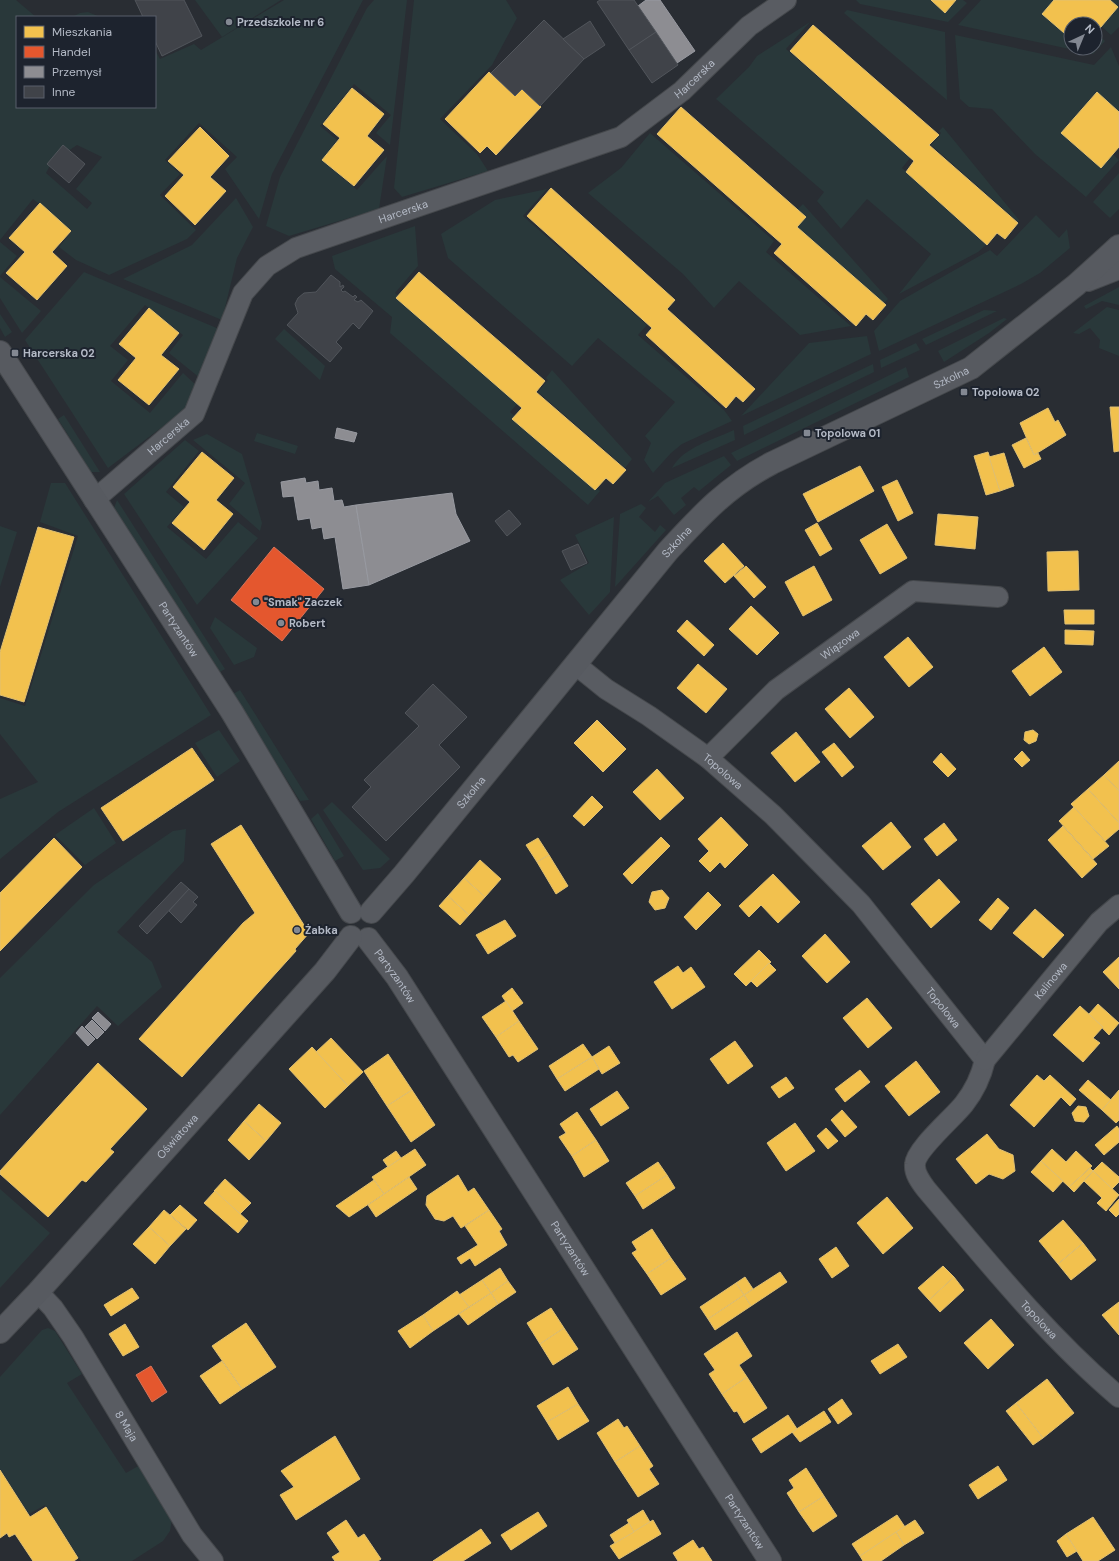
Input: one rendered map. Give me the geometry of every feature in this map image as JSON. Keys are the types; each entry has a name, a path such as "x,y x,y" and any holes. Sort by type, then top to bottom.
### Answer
{"street":[{"name":"Harcerska","path":"94,500 194,414 243,294 268,266 296,248 621,137 682,91 749,26 786,0"},
{"name":"Szkolna","path":"361,912 404,874 668,550 733,486 772,463 968,370 1076,285 1119,246"},
{"name":"Szkolna","path":"1076,285 1119,268"},
{"name":"Partyzantów","path":"0,352 361,912"},
{"name":"Wiązowa","path":"708,758 776,690 913,591 998,597"},
{"name":"Topolowa","path":"575,664 606,689 649,716 708,758 773,815 861,904 985,1060 982,1076 975,1090 956,1113 919,1152 915,1164 917,1175 926,1189 1004,1280 1076,1358 1119,1397"},
{"name":"Kalinowa","path":"985,1060 1099,922 1119,906"},
{"path":"359,938 345,924 346,917 361,912"},
{"name":"Partyzantów","path":"359,938 397,977 770,1561"},
{"name":"Oświatowa","path":"0,1332 38,1292 325,971 359,938"},
{"name":"8 Maja","path":"38,1292 53,1308 73,1337 192,1535 212,1561"}],"shaded area":[{"path":"0,0 16,0 35,16 16,16 16,108 156,108 156,52 160,59 194,44 201,50 284,0 363,0 272,174 259,219 225,169 237,157 199,123 165,160 180,174 160,195 196,230 187,239 109,275 76,260 59,247 72,231 33,199 0,240","holes":["77,145 102,157 76,189 92,203 87,209 46,173 52,162"]},
{"name":"Przedszkole nr 6","path":"195,0 281,0 222,37"},
{"path":"374,0 407,0 390,145 376,133 391,115 354,84 320,126 337,140 322,160 357,190 387,156 379,209 289,236 266,226 280,177 367,8"},
{"path":"414,0 506,0 517,18 492,65 440,119 477,154 488,171 402,197 394,188"},
{"path":"856,0 931,0 945,13 957,0 963,0 967,3 948,22 860,4"},
{"path":"981,0 1054,0 1063,21 1063,48 958,25"},
{"path":"1110,0 1119,0 1119,27 1111,35 1103,28 1103,20"},
{"path":"847,10 945,32 947,100 844,13"},
{"path":"88,12 98,16 74,16 80,13"},
{"path":"810,22 786,49 910,158 902,168 986,245 978,252 899,294 931,254 867,199 841,229 817,201 824,192 716,99 749,67 757,56"},
{"path":"955,35 1094,65 1111,47 1119,66 1119,112 1096,92 1061,133 1101,168 1113,154 1119,160 1086,197 1035,154 992,109 969,107 960,99"},
{"path":"943,127 1019,220 1018,222 931,145 941,133 939,131"},
{"path":"650,133 774,241 766,252 851,326 800,335 739,281 714,308 683,274 588,193 621,168"},
{"path":"1119,173 1119,209 1110,218 1093,202"},
{"path":"547,189 523,216 647,325 638,335 724,410 732,421 682,444 671,453 653,473 644,460 651,443 645,436 675,402 598,338 572,366 448,258 441,234 495,200"},
{"path":"236,198 253,227 237,258 222,320 123,279 192,245"},
{"path":"803,204 888,299 880,307 788,227 796,211"},
{"path":"1036,215 1059,238 1067,229 1070,248 1040,273 1021,284 879,351 874,331 900,301 990,250 997,256"},
{"path":"415,226 418,266 395,293 519,402 510,412 600,491 588,505 390,333 392,317 335,269 332,256"},
{"path":"0,242 17,256 0,276"},
{"path":"84,272 219,329 200,378 169,353 183,335 145,305 110,346 128,360 111,381 150,413 183,373 198,387 190,406 108,468 25,340"},
{"path":"0,277 41,311 22,333 0,298"},
{"path":"1119,287 1119,305 1102,301 1086,309 1084,306"},
{"path":"1107,307 1119,310 1119,356 1099,348 1100,340 1090,328 1079,334 1073,333"},
{"path":"984,310 997,311 926,345 922,339"},
{"path":"0,314 12,332 5,337 0,328"},
{"path":"1004,318 1007,319 989,333 944,362 938,351"},
{"path":"284,329 325,366 320,380 275,339"},
{"path":"867,336 871,354 741,416 809,343"},
{"path":"916,343 920,350 881,368 880,360"},
{"path":"873,364 874,372 744,435 743,426"},
{"path":"906,367 909,377 737,461 731,453"},
{"path":"552,370 632,459 625,468 538,392 548,380 546,378"},
{"path":"64,415 100,472 91,472 58,419"},
{"path":"734,430 735,440 672,468 677,461 691,449"},
{"path":"257,433 298,446 295,454 254,441"},
{"path":"207,434 242,454 262,523 260,531 229,504 245,483 193,440"},
{"path":"185,440 199,451 166,492 184,507 167,527 206,559 238,522 258,538 197,605 124,494"},
{"path":"724,456 731,465 699,491 694,487 681,498 686,505 674,515 658,496 648,502 665,483"},
{"path":"51,483 65,483 211,715 58,812 0,859 0,799 38,782 0,734 0,698 25,706 78,536 40,522"},
{"path":"117,500 225,669 220,672 114,508"},
{"path":"641,504 646,508 639,517 655,532 660,525 666,530 615,587 620,514"},
{"path":"614,517 610,592 589,615 560,580 589,563 575,535"},
{"path":"0,526 17,532 0,587"},
{"path":"215,617 257,648 254,657 234,665 210,628"},
{"path":"240,690 309,800 300,801 233,694"},
{"path":"219,730 240,761 217,777 195,743"},
{"path":"332,802 390,859 380,868 363,870 323,810"},
{"path":"94,808 116,843 85,865 55,835"},
{"path":"318,813 344,856 335,861 311,819"},
{"path":"186,829 184,861 117,932 152,962 162,987 118,1026 97,1006 0,1115 0,978 94,885 173,831"},
{"path":"0,1189 50,1233 0,1288"},
{"path":"48,1328 55,1331 82,1374 67,1383 126,1473 140,1465 172,1519 170,1531 163,1541 132,1561 81,1561 45,1505 29,1514 0,1469 0,1377 42,1330"}],"building: Mieszkania":[{"path":"931,0 956,0 945,13"},
{"path":"1054,0 1110,0 1118,7 1103,25 1103,16 1063,16 1063,32 1042,14"},
{"path":"813,25 939,135 929,145 1018,223 1005,239 997,233 987,245 906,172 914,161 790,51"},
{"path":"489,72 515,96 522,89 541,107 496,155 487,146 480,153 445,119"},
{"path":"352,88 384,114 367,136 384,150 354,186 322,160 340,138 323,124"},
{"path":"1097,92 1119,112 1119,147 1101,168 1061,133"},
{"path":"681,107 806,217 797,227 886,305 873,320 866,314 856,326 774,253 782,244 657,134"},
{"path":"200,127 229,156 210,177 226,191 195,225 165,196 184,175 168,161"},
{"path":"551,188 675,300 667,309 755,389 743,402 736,396 726,408 646,335 652,328 527,216"},
{"path":"40,203 71,231 52,252 67,266 37,300 6,273 25,252 9,238"},
{"path":"419,272 545,381 536,392 626,470 613,484 606,478 595,490 512,419 522,408 396,298"},
{"path":"149,308 179,333 161,355 179,369 149,405 118,380 136,358 119,344"},
{"path":"1110,407 1119,407 1119,451 1114,452"},
{"path":"1048,408 1055,422 1058,420 1066,435 1034,455 1020,423"},
{"path":"1026,438 1034,455 1038,453 1041,459 1024,468 1012,445"},
{"path":"202,452 234,478 216,500 233,514 204,550 172,523 190,502 173,487"},
{"path":"988,452 1000,491 986,495 974,456"},
{"path":"1004,453 1014,486 1000,491 989,457"},
{"path":"860,466 874,491 818,522 803,494"},
{"path":"897,480 913,513 898,521 882,487"},
{"path":"938,514 978,517 975,549 935,545"},
{"path":"817,523 832,549 820,556 805,530"},
{"path":"887,524 907,558 880,574 860,540"},
{"path":"38,527 74,537 24,702 0,695 0,652"},
{"path":"723,543 744,566 725,583 704,561"},
{"path":"1078,551 1079,590 1048,591 1047,552"},
{"path":"746,566 766,587 754,598 734,576"},
{"path":"814,566 832,600 803,616 785,582"},
{"path":"751,606 779,633 757,655 729,629"},
{"path":"1064,610 1094,610 1094,624 1065,624"},
{"path":"687,620 714,645 704,656 677,631"},
{"path":"1065,630 1094,631 1093,645 1065,644"},
{"path":"908,637 933,667 909,687 884,657"},
{"path":"1044,647 1062,672 1030,696 1012,671"},
{"path":"698,664 727,689 706,713 677,688"},
{"path":"849,688 874,717 850,738 825,709"},
{"path":"597,720 626,749 603,772 574,743"},
{"path":"1033,730 1038,734 1036,741 1029,744 1024,740 1025,732"},
{"path":"796,732 820,762 795,782 771,753"},
{"path":"834,743 854,767 842,777 822,752"},
{"path":"192,748 214,780 123,841 101,808"},
{"path":"1022,751 1030,760 1022,767 1014,759"},
{"path":"941,753 956,769 948,777 933,762"},
{"path":"1119,761 1119,791 1104,775"},
{"path":"657,769 684,798 660,820 633,792"},
{"path":"1104,775 1119,791 1119,823 1088,789"},
{"path":"1088,789 1119,823 1119,829 1105,841 1071,804"},
{"path":"592,796 603,807 584,826 573,816"},
{"path":"1074,807 1109,846 1093,859 1059,821"},
{"path":"721,817 748,845 725,868 720,862 710,872 699,861 709,851 698,839"},
{"path":"891,822 911,847 883,870 862,846"},
{"path":"944,823 957,840 937,856 924,839"},
{"path":"241,825 309,933 295,949 296,951 182,1077 139,1039 243,923 255,913 211,844"},
{"path":"1063,826 1097,864 1082,878 1048,840"},
{"path":"661,837 670,846 632,884 623,874"},
{"path":"54,838 82,867 0,951 0,893"},
{"path":"538,838 549,855 537,862 526,845"},
{"path":"549,855 568,886 556,894 537,862"},
{"path":"480,860 501,879 485,897 464,878"},
{"path":"773,874 800,902 778,923 761,905 749,917 739,906"},
{"path":"464,878 485,897 469,915 448,896"},
{"path":"939,879 960,902 931,928 911,904"},
{"path":"662,890 669,898 665,908 655,910 649,902 652,892"},
{"path":"708,892 721,905 696,930 684,917"},
{"path":"448,896 469,915 460,925 439,906"},
{"path":"998,898 1009,908 991,930 979,920"},
{"path":"1035,909 1064,935 1043,958 1013,933"},
{"path":"505,920 516,936 488,954 476,935"},
{"path":"825,934 850,962 827,983 802,956"},
{"path":"759,950 771,962 746,986 734,974"},
{"path":"1119,957 1119,989 1103,972"},
{"path":"769,963 776,970 757,987 751,981"},
{"path":"678,966 683,973 691,967 705,987 672,1009 654,982"},
{"path":"512,988 523,1003 512,1011 502,996"},
{"path":"867,998 892,1028 868,1048 843,1018"},
{"path":"506,1001 519,1021 496,1037 482,1017"},
{"path":"1098,1004 1119,1023 1109,1035 1089,1014"},
{"path":"1080,1006 1103,1027 1093,1038 1100,1043 1083,1062 1053,1035"},
{"path":"519,1021 538,1049 518,1062 513,1055 509,1057 496,1037"},
{"path":"331,1038 363,1072 348,1086 316,1052"},
{"path":"735,1041 753,1066 728,1084 710,1059"},
{"path":"583,1044 592,1057 557,1079 549,1066"},
{"path":"609,1046 620,1063 602,1074 592,1057"},
{"path":"312,1047 348,1086 325,1108 289,1069"},
{"path":"388,1054 412,1090 387,1106 364,1071"},
{"path":"592,1057 599,1069 565,1091 557,1079"},
{"path":"916,1061 940,1092 909,1116 885,1086"},
{"path":"98,1063 147,1109 110,1149 114,1152 86,1182 82,1180 48,1217 0,1174 0,1171"},
{"path":"860,1070 870,1082 845,1102 835,1089"},
{"path":"1037,1075 1044,1081 1050,1075 1076,1099 1070,1106 1061,1097 1034,1127 1010,1105"},
{"path":"786,1077 794,1088 779,1098 771,1087"},
{"path":"1088,1080 1111,1100 1102,1110 1079,1090"},
{"path":"412,1090 435,1125 411,1142 387,1106"},
{"path":"1119,1090 1119,1120 1116,1123 1102,1110"},
{"path":"617,1091 629,1108 601,1126 590,1109"},
{"path":"259,1104 281,1123 266,1141 244,1121"},
{"path":"1078,1106 1086,1107 1089,1116 1084,1122 1075,1121 1072,1113"},
{"path":"842,1110 857,1127 845,1137 831,1120"},
{"path":"577,1112 596,1140 572,1156 559,1137 566,1133 560,1124"},
{"path":"244,1121 266,1141 249,1160 228,1140"},
{"path":"795,1123 815,1151 786,1171 767,1143"},
{"path":"1117,1126 1119,1129 1119,1142 1104,1155 1095,1145"},
{"path":"826,1128 838,1141 828,1149 817,1136"},
{"path":"987,1134 999,1149 1013,1155 1015,1171 1003,1179 989,1174 976,1184 956,1159"},
{"path":"596,1140 609,1161 584,1177 572,1156"},
{"path":"415,1149 426,1165 384,1194 372,1177"},
{"path":"1052,1149 1066,1162 1076,1151 1092,1166 1069,1187 1041,1161"},
{"path":"396,1151 401,1158 388,1167 383,1160"},
{"path":"1041,1161 1063,1181 1053,1192 1031,1172"},
{"path":"658,1162 667,1175 635,1196 626,1183"},
{"path":"1102,1162 1119,1177 1119,1182 1112,1189 1093,1171"},
{"path":"1090,1168 1093,1171 1074,1192 1069,1187"},
{"path":"1093,1171 1119,1195 1106,1211 1097,1203 1102,1198 1084,1181"},
{"path":"458,1175 468,1192 474,1188 489,1210 461,1228 453,1216 444,1221 435,1219 426,1205 427,1196"},
{"path":"667,1175 675,1188 643,1209 635,1196"},
{"path":"409,1177 417,1189 376,1217 368,1205"},
{"path":"225,1179 251,1203 240,1214 214,1191"},
{"path":"374,1180 384,1194 349,1217 336,1206"},
{"path":"215,1191 248,1221 238,1233 204,1203"},
{"path":"887,1197 913,1228 883,1254 857,1223"},
{"path":"1119,1199 1119,1214 1116,1217 1109,1210"},
{"path":"180,1205 197,1220 188,1230 170,1215"},
{"path":"164,1210 186,1229 170,1246 149,1227"},
{"path":"489,1210 502,1229 499,1231 507,1245 475,1266 470,1258 461,1264 457,1258 478,1245 465,1226"},
{"path":"1063,1220 1083,1243 1058,1264 1039,1241"},
{"path":"149,1227 170,1246 155,1264 133,1244"},
{"path":"652,1229 671,1258 647,1274 632,1253 637,1250 632,1242"},
{"path":"1083,1243 1096,1260 1071,1280 1058,1264"},
{"path":"836,1247 849,1266 832,1278 819,1259"},
{"path":"671,1258 686,1279 661,1295 647,1274"},
{"path":"943,1266 954,1277 929,1300 918,1288"},
{"path":"500,1268 508,1281 491,1293 482,1280"},
{"path":"780,1272 787,1282 751,1306 744,1295"},
{"path":"745,1277 753,1289 744,1295 736,1283"},
{"path":"954,1277 964,1290 940,1312 929,1300"},
{"path":"482,1280 491,1293 469,1307 459,1295"},
{"path":"508,1281 516,1292 498,1304 491,1293"},
{"path":"736,1283 744,1295 708,1319 700,1307"},
{"path":"132,1288 139,1298 111,1316 104,1305"},
{"path":"457,1291 469,1307 433,1331 423,1315"},
{"path":"491,1293 498,1304 468,1325 459,1314"},
{"path":"744,1295 751,1306 715,1330 708,1319"},
{"path":"1119,1302 1119,1335 1102,1315"},
{"path":"551,1308 564,1328 540,1344 527,1323"},
{"path":"423,1315 433,1331 410,1348 398,1331"},
{"path":"991,1319 1014,1345 988,1369 964,1343"},
{"path":"246,1323 276,1367 242,1389 212,1346"},
{"path":"125,1324 139,1347 123,1356 109,1334"},
{"path":"564,1328 578,1349 553,1365 540,1344"},
{"path":"737,1332 752,1356 739,1365 747,1377 722,1394 709,1374 715,1370 704,1354"},
{"path":"898,1344 907,1357 880,1374 871,1361"},
{"path":"222,1361 242,1389 220,1404 200,1376"},
{"path":"747,1377 767,1408 744,1423 737,1411 734,1412 722,1394"},
{"path":"1047,1379 1074,1413 1043,1438 1016,1403"},
{"path":"568,1387 578,1404 547,1422 537,1406"},
{"path":"842,1399 852,1414 838,1424 828,1409"},
{"path":"1016,1403 1043,1438 1033,1445 1006,1411"},
{"path":"578,1404 589,1421 558,1440 547,1422"},
{"path":"824,1411 831,1422 800,1442 792,1432"},
{"path":"788,1415 797,1429 761,1453 752,1439"},
{"path":"618,1419 624,1428 627,1426 640,1446 615,1462 597,1433"},
{"path":"335,1436 360,1479 296,1520 280,1495 294,1487 281,1471"},
{"path":"640,1446 653,1466 649,1469 659,1484 638,1497 615,1462"},
{"path":"998,1466 1007,1480 978,1499 969,1485"},
{"path":"806,1468 824,1496 799,1512 787,1493 794,1488 789,1480"},
{"path":"0,1470 30,1517 46,1507 78,1558 74,1561 33,1561 15,1534 9,1537 7,1533 0,1538"},
{"path":"824,1496 837,1516 813,1532 799,1512"},
{"path":"643,1510 650,1522 634,1532 627,1520"},
{"path":"538,1512 547,1526 511,1550 501,1535"},
{"path":"897,1515 905,1527 860,1556 852,1544"},
{"path":"1093,1517 1115,1550 1098,1561 1083,1561 1066,1534"},
{"path":"346,1520 358,1538 364,1534 381,1559 378,1561 335,1561 332,1557 340,1552 327,1533"},
{"path":"653,1520 661,1534 619,1559 610,1546"},
{"path":"915,1520 924,1533 904,1545 896,1532"},
{"path":"629,1523 634,1532 615,1543 610,1535"},
{"path":"481,1529 491,1543 463,1561 433,1561"},
{"path":"896,1532 904,1545 881,1561 863,1561 860,1556"},
{"path":"1066,1534 1077,1551 1067,1557 1057,1541"},
{"path":"693,1540 699,1549 703,1547 712,1561 678,1561 673,1553"}],"building: Handel":[{"path":"274,547 324,589 282,641 231,600"},
{"path":"151,1366 167,1392 152,1402 136,1375"}],"building: Przemysł":[{"path":"646,0 660,0 695,51 677,63 638,6"},
{"path":"337,428 357,433 354,442 335,438"},
{"path":"305,478 306,483 318,481 319,490 332,488 334,501 342,500 344,507 356,505 369,585 343,589 335,537 324,539 322,527 312,529 310,518 298,520 294,496 283,497 281,482"},
{"path":"452,493 456,514 470,541 369,585 356,505"},
{"path":"98,1012 111,1024 105,1031 92,1018"},
{"path":"92,1020 104,1032 97,1039 85,1027"},
{"path":"82,1026 95,1039 88,1046 76,1033"}],"building: Inne":[{"path":"135,0 184,0 202,36 162,56 156,43 156,16 143,16"},
{"path":"600,0 634,0 656,32 629,50 597,2"},
{"path":"544,20 584,59 540,106 522,89 515,96 491,73"},
{"path":"590,21 605,45 584,59 563,39"},
{"path":"656,32 678,65 652,83 629,50"},
{"path":"63,145 85,164 69,183 47,164"},
{"path":"331,275 340,282 340,287 343,285 344,287 341,290 343,292 345,291 353,297 355,295 357,297 354,300 358,302 361,300 373,311 359,329 353,323 336,342 342,348 330,362 287,325 298,313 295,304 298,298 304,293 316,292"},
{"path":"509,510 521,524 507,536 495,521"},
{"path":"578,544 587,563 571,570 562,551"},
{"path":"433,684 467,717 439,745 460,767 386,841 352,807 371,787 364,780 419,726 405,713"},
{"path":"181,882 189,889 147,934 139,926"},
{"path":"189,889 198,897 193,902 197,905 181,923 169,911"}],"place":[{"name":"Przedszkole nr 6","path":"229,22"},
{"name":"Harcerska 02","path":"15,353"},
{"name":"Topolowa 02","path":"964,392"},
{"name":"Topolowa 01","path":"807,433"},
{"name":"\"Smak\" Zaczek","path":"256,602"},
{"name":"Robert","path":"281,623"},
{"name":"Żabka","path":"297,930"}]}
